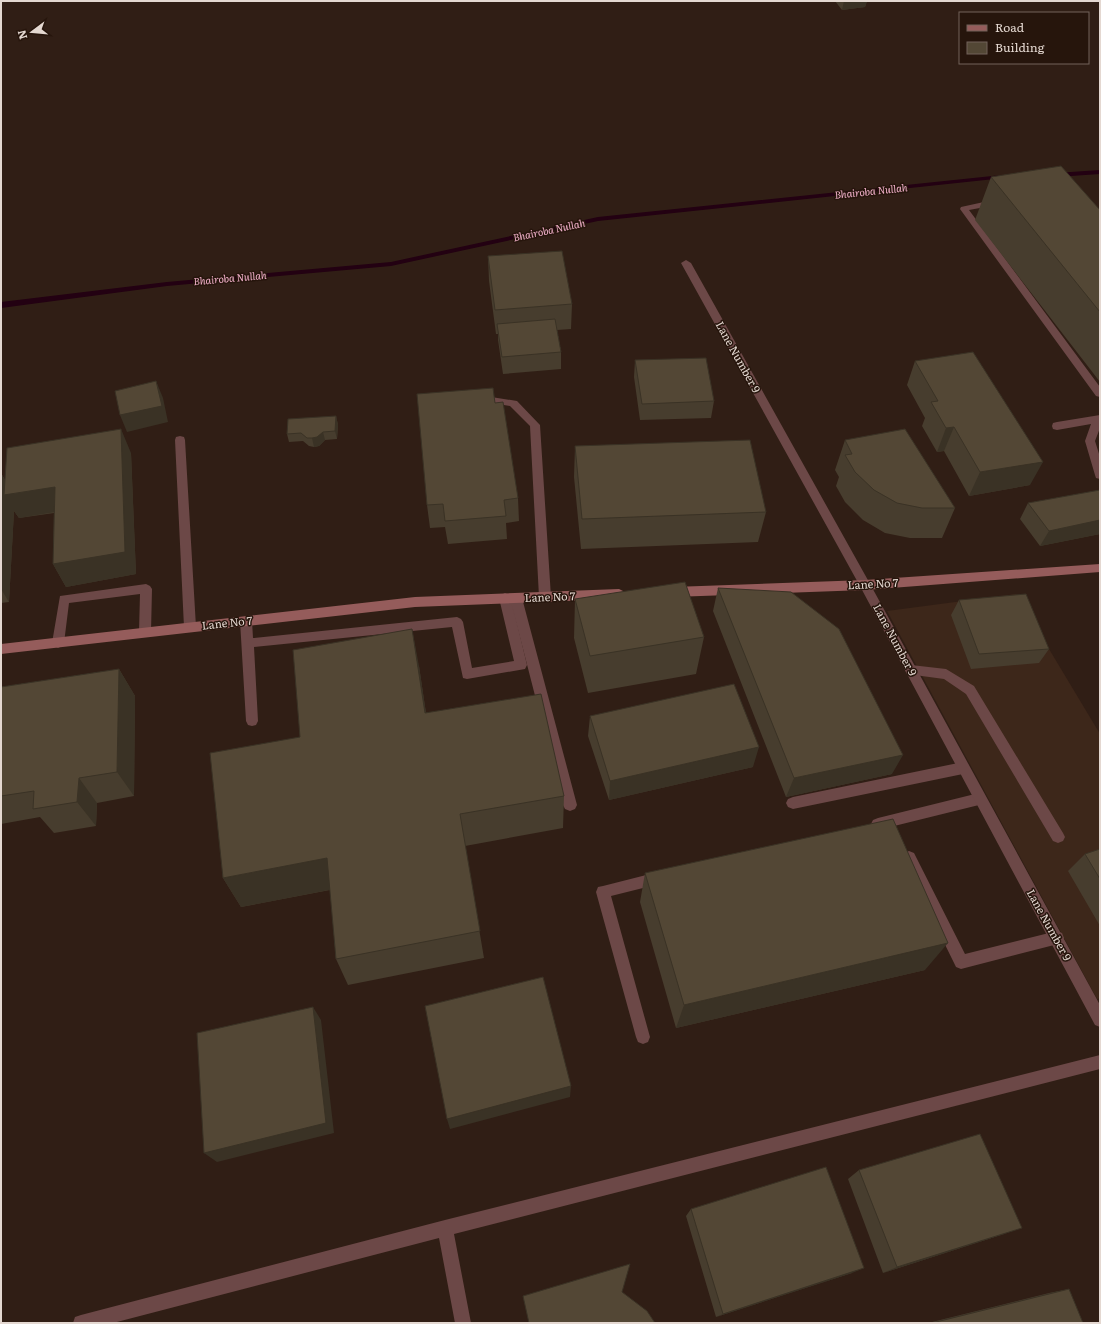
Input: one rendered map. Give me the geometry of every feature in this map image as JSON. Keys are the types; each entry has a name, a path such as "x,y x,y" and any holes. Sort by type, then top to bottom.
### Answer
{"main road":[{"name":"Lane No 7","path":"662,593 865,585 1100,568"},
{"name":"Lane No 7","path":"1,649 415,602 631,594"}],"street":[{"path":"993,203 964,209 1100,394"},
{"name":"Lane Number 9","path":"686,263 865,585 1100,1020"},
{"path":"471,401 485,399 513,403 535,425 545,597"},
{"path":"1058,426 1099,419"},
{"path":"1099,419 1090,441 1100,475"},
{"path":"180,440 190,627"},
{"path":"58,643 64,599 146,588 145,632"},
{"path":"248,643 457,622 467,674 521,665 511,598"},
{"path":"511,598 570,805"},
{"path":"246,621 252,721"},
{"path":"911,670 946,674 970,690 1058,837"},
{"path":"793,803 963,768"},
{"path":"868,826 980,799"},
{"path":"891,820 898,834"},
{"path":"905,849 961,962 1057,938"},
{"path":"643,1038 603,892 671,875"},
{"path":"81,1323 445,1228 1100,1062"},
{"path":"445,1228 463,1323"}],"shaded area":[{"path":"1016,594 1100,734 1100,998 1097,999 887,611"}],"building":[{"path":"1061,166 1100,210 1100,312 991,177"},
{"path":"562,251 572,304 495,310 488,256"},
{"path":"555,319 561,352 502,357 497,324"},
{"path":"973,352 1043,462 980,472 954,427 946,428 931,402 938,401 915,361"},
{"path":"706,358 714,401 642,404 635,360"},
{"path":"156,381 162,406 120,415 115,391"},
{"path":"493,388 495,403 503,402 518,498 504,500 506,516 445,521 443,504 427,505 417,394"},
{"path":"336,416 335,431 323,432 317,437 312,438 307,438 301,433 287,434 288,419"},
{"path":"121,429 125,552 53,564 55,487 4,495 7,448"},
{"path":"905,429 955,508 922,508 897,503 874,490 855,472 845,455 852,454 845,440"},
{"path":"750,440 766,512 582,519 575,446"},
{"path":"1100,490 1100,520 1049,531 1028,503"},
{"path":"685,582 704,637 590,656 575,599"},
{"path":"718,588 791,592 839,629 903,755 794,778"},
{"path":"1026,594 1049,649 979,654 959,600"},
{"path":"412,629 425,713 541,694 564,796 460,814 480,931 336,959 327,858 223,878 210,753 300,737 293,650"},
{"path":"119,669 117,772 79,778 77,802 33,809 34,791 1,796 1,687"},
{"path":"734,684 759,747 610,781 590,716"},
{"path":"893,819 948,943 684,1005 645,873"},
{"path":"1100,849 1100,879 1085,854"},
{"path":"543,977 571,1086 447,1119 425,1006"},
{"path":"313,1007 326,1123 204,1153 197,1033"},
{"path":"980,1134 1022,1228 897,1267 859,1170"},
{"path":"826,1167 864,1268 723,1314 691,1209"},
{"path":"630,1264 622,1292 647,1311 655,1323 529,1323 523,1296"},
{"path":"1069,1289 1083,1323 932,1323"}],"waterway":[{"name":"Bhairoba Nullah","path":"1056,175 1100,172"},
{"name":"Bhairoba Nullah","path":"1,305 167,284 391,264 598,219 1002,177"}]}
